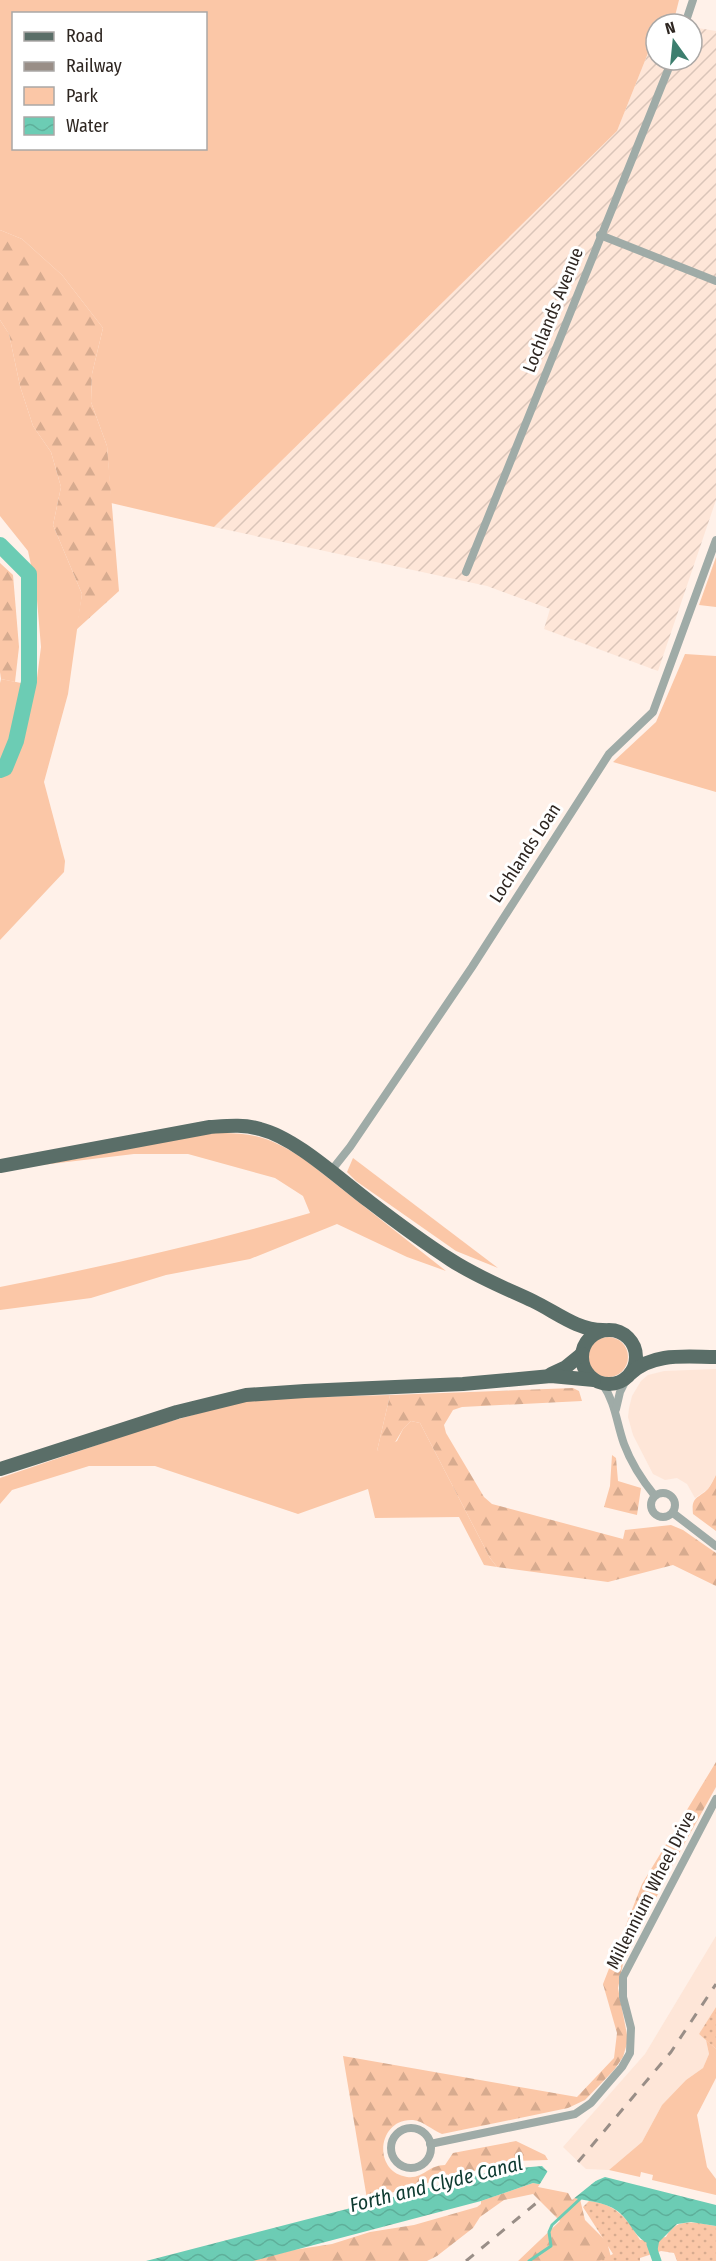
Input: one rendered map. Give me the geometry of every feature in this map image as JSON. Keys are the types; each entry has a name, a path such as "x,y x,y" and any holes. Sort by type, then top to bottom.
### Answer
{"main road":[{"path":"0,1166 210,1127 259,1128 271,1133 331,1171 452,1261 479,1277 583,1328 619,1332 628,1337 634,1345 650,1354 668,1358"},
{"path":"556,1313 572,1329 583,1352 585,1369 598,1381"},
{"path":"540,1377 560,1370 583,1352 589,1339 603,1330"},
{"path":"630,1375 636,1360 634,1345"},
{"path":"0,1469 177,1412 246,1395 305,1390 463,1384 540,1377 573,1377 616,1383 648,1362 668,1358 716,1357"}],"street":[{"name":"Lochlands Avenue","path":"466,572 667,72"},
{"path":"600,235 716,281"},
{"name":"Lochlands Loan","path":"331,1171 472,967 609,754 653,712 716,540"},
{"path":"630,1375 620,1392 616,1409 620,1433 628,1455 640,1477 655,1496"},
{"path":"598,1381 616,1409"},
{"path":"662,1493 670,1495 675,1505 673,1512 667,1516 656,1515 651,1506 655,1496 662,1493"},
{"path":"673,1512 716,1546"},
{"name":"Millennium Wheel Drive","path":"430,2144 574,2114 601,2093 630,2053 632,2037 622,1997 623,1977 716,1799"},
{"path":"406,2129 418,2130 428,2138 430,2144 429,2156 422,2165 416,2168 404,2167 394,2159 391,2147 396,2136 406,2129"}],"shaded area":[{"path":"704,29 716,31 716,500 658,671 544,629 550,609 487,586 214,527 617,131 644,63 644,72 704,72"},
{"path":"716,1369 716,1475 708,1489 695,1498 687,1484 677,1478 665,1480 653,1474 633,1435 628,1417 629,1408 632,1396 641,1381 648,1375 664,1371"},
{"path":"716,1936 716,2007 699,2034 706,2040 709,2054 703,2068 686,2080 662,2105 642,2142 609,2170 586,2169 563,2147 645,2054"}],"green space":[{"path":"0,0 679,0 676,12 644,12 644,63 617,131 214,527 111,503 107,446 91,402 92,374 103,328 62,275 22,239 0,230"},
{"path":"0,230 22,239 62,275 103,328 92,374 91,402 107,446 119,591 76,630 82,594 53,525 61,487 51,452 33,426 20,386 9,334 0,320"},
{"path":"0,320 9,334 20,386 33,426 51,452 61,487 53,525 82,594 68,694 44,782 65,861 64,872 0,940 0,683 1,679 36,686 41,647 36,588 28,551 0,516"},
{"path":"716,557 716,607 699,605"},
{"path":"0,563 13,575 19,647 15,682 1,679 0,672"},
{"path":"685,654 716,656 716,792 613,762 656,722"},
{"path":"212,1133 261,1137 304,1159 446,1271 407,1257 337,1224 250,1259 166,1275 91,1298 0,1310 0,1287 156,1253 310,1213 303,1196 275,1178 188,1154 134,1154 42,1165"},
{"path":"353,1158 498,1268 456,1251 356,1181 347,1172"},
{"path":"608,1337 616,1338 622,1343 627,1349 627,1365 622,1371 616,1376 608,1377 600,1376 594,1371 589,1365 588,1357 589,1349 594,1343 600,1338"},
{"path":"573,1388 579,1391 582,1401 462,1407 453,1410 444,1425 446,1433 484,1497 492,1504 623,1539 625,1530 671,1525 683,1530 716,1553 716,1586 673,1565 608,1582 497,1567 490,1558 420,1423 411,1421 403,1429 391,1449 377,1451 390,1395"},
{"path":"390,1395 377,1451 397,1441 403,1429 411,1421 420,1423 490,1558 497,1567 484,1565 459,1517 375,1518 368,1489 298,1514 155,1466 89,1466 12,1490 0,1504 0,1478 147,1428 239,1402 280,1398"},
{"path":"612,1455 616,1458 618,1481 641,1488 637,1515 604,1507 610,1486"},
{"path":"716,1475 716,1531 693,1514 693,1504 708,1489"},
{"path":"716,1762 716,1787 672,1866 623,1964 618,1988 628,2040 623,2057 614,2070 585,2100 568,2108 442,2134 417,2121 401,2122 392,2127 383,2146 388,2166 396,2173 407,2177 418,2176 434,2167 445,2165 453,2153 516,2141 545,2155 548,2160 512,2161 367,2199 343,2056 577,2097 614,2058 617,2033 603,1984 642,1884"},
{"path":"716,2007 716,2049 699,2034"},
{"path":"706,2040 716,2049 716,2078 697,2115 707,2167 716,2179 716,2195 652,2180 653,2175 641,2172 640,2177 609,2170 642,2142 662,2105 686,2080 703,2068 709,2054"},
{"path":"533,2183 570,2190 574,2198 580,2199 585,2220 607,2242 612,2261 518,2261 560,2221 533,2194 504,2200 480,2217 473,2228 427,2261 250,2261 293,2250 332,2244 370,2232 414,2225 477,2207 481,2201"},
{"path":"589,2201 607,2205 620,2213 640,2240 666,2237 675,2226 688,2222 716,2226 716,2261 677,2261 674,2253 661,2251 640,2258 640,2261 599,2261 613,2254 583,2207"}],"water":[{"path":"542,2166 548,2172 593,2182 605,2177 716,2205 716,2226 691,2222 677,2224 659,2242 657,2253 653,2254 649,2244 635,2232 618,2211 600,2203 574,2198 570,2190 533,2183 481,2201 253,2261 146,2261 498,2170"}],"pier":[{"path":"549,2169 593,2179 603,2175 572,2200 568,2193 538,2187"}],"waterway":[{"path":"0,545 29,574 29,682 16,741 5,768 0,770"},
{"path":"529,2261 551,2246 549,2232 552,2225 580,2199"},
{"path":"651,2244 657,2261"}],"railway":[{"path":"578,2162 671,2052 716,1984"},
{"path":"466,2261 540,2200"}],"water label":[{"name":"Forth and Clyde Canal","path":"436,2184"}]}
